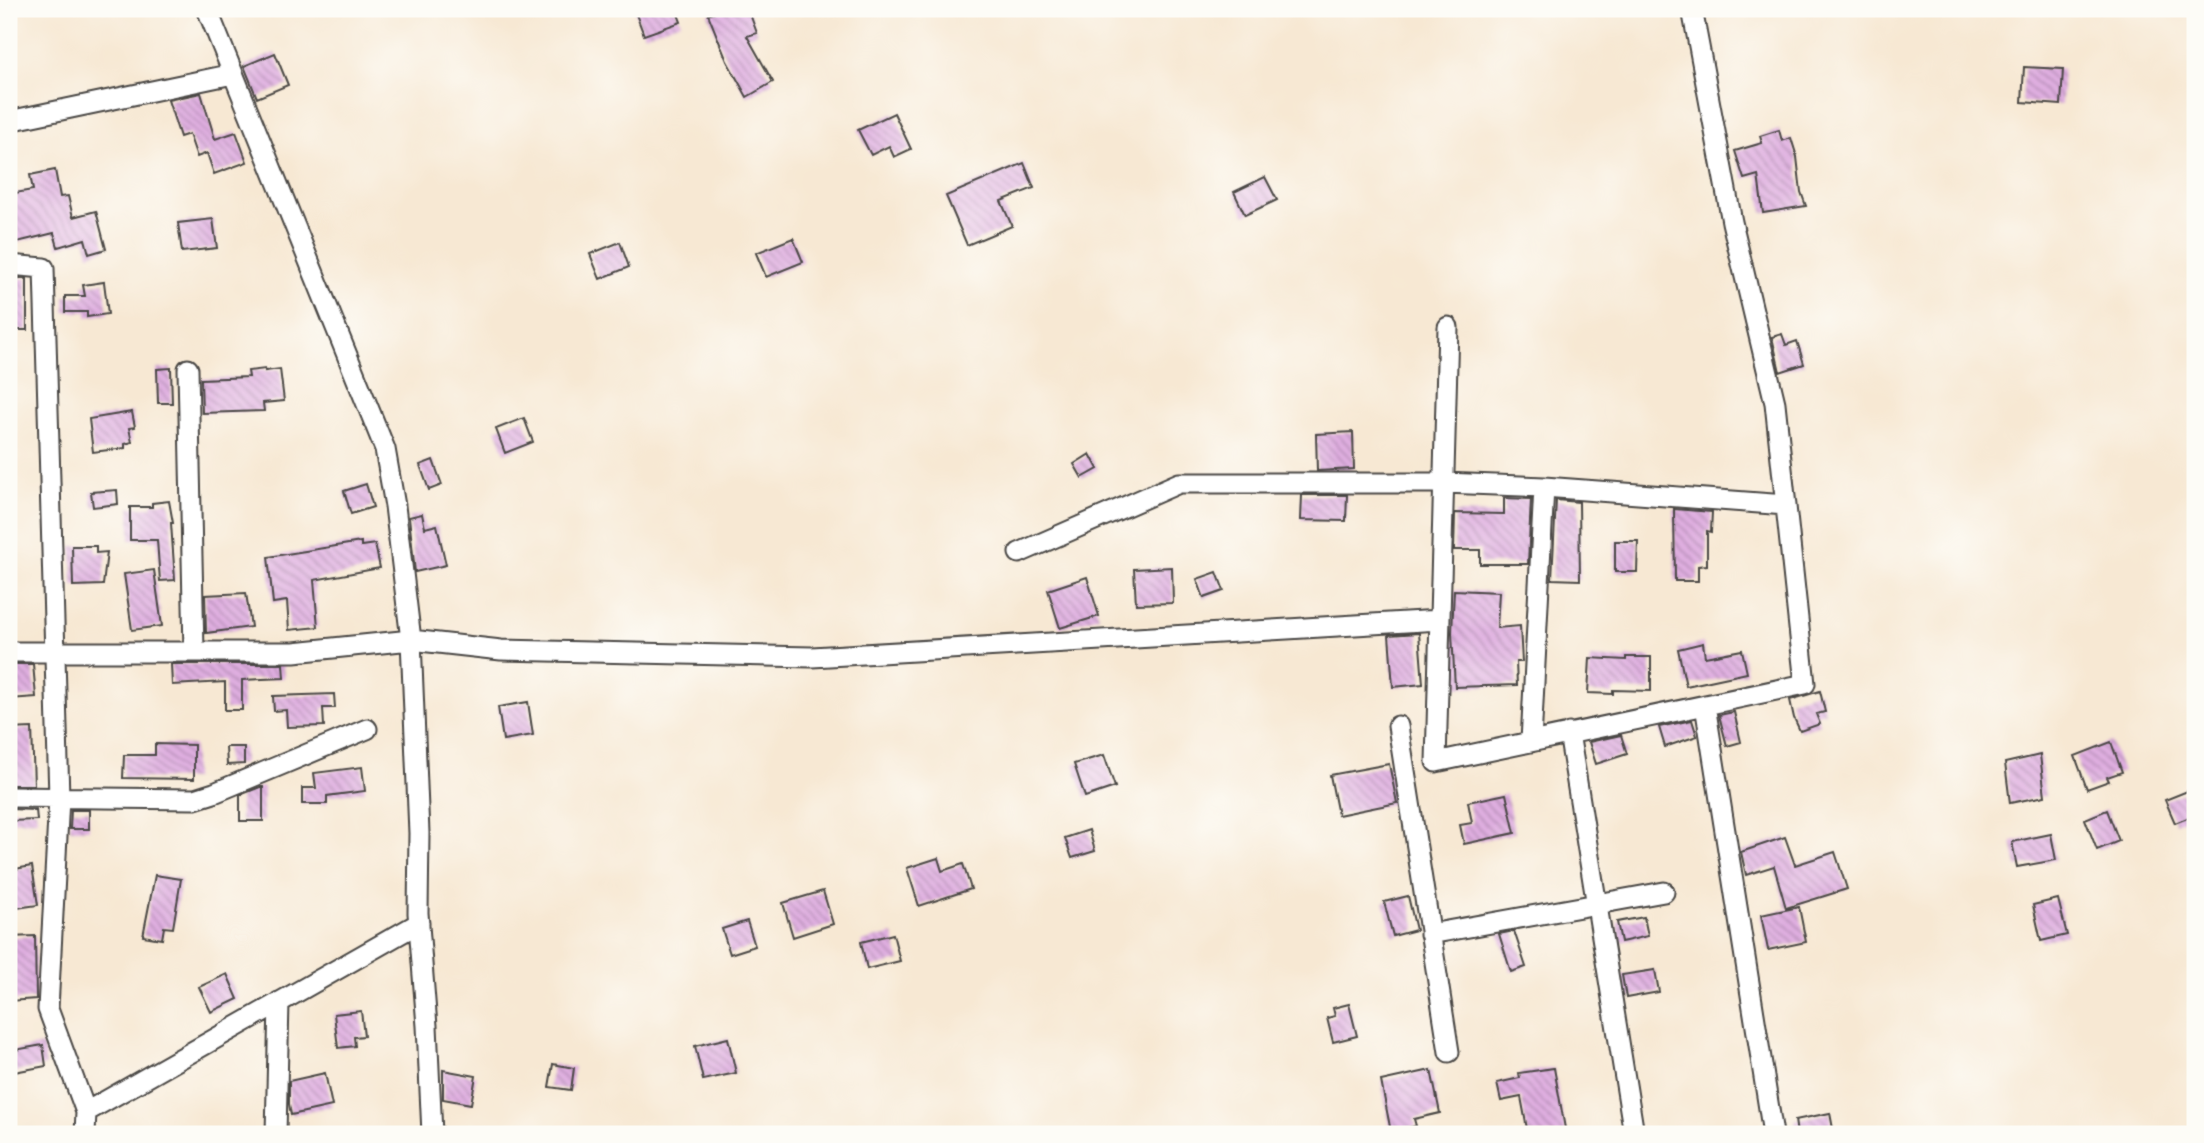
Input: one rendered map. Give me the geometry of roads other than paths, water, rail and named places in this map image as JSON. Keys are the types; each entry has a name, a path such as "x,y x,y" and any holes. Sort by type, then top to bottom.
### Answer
{"street":[{"path":"207,9 385,450 395,506 411,640 419,833 418,923 427,1026 432,1134"},
{"path":"1448,327 1436,762 1805,684 1774,403 1732,222 1692,9"},
{"path":"9,121 233,74"},
{"path":"9,265 44,268 60,798 48,1009 86,1112 85,1134"},
{"path":"188,369 194,652"},
{"path":"1019,553 1179,482 1444,483 1544,487 1786,505"},
{"path":"1531,742 1544,487"},
{"path":"9,652 294,652 411,640 501,650 812,657 1440,620"},
{"path":"1705,705 1773,1134"},
{"path":"1398,726 1449,1052"},
{"path":"9,797 195,799 367,729"},
{"path":"1569,733 1634,1134"},
{"path":"1430,934 1664,892"},
{"path":"86,1112 418,923"},
{"path":"276,1134 279,1002"}]}
